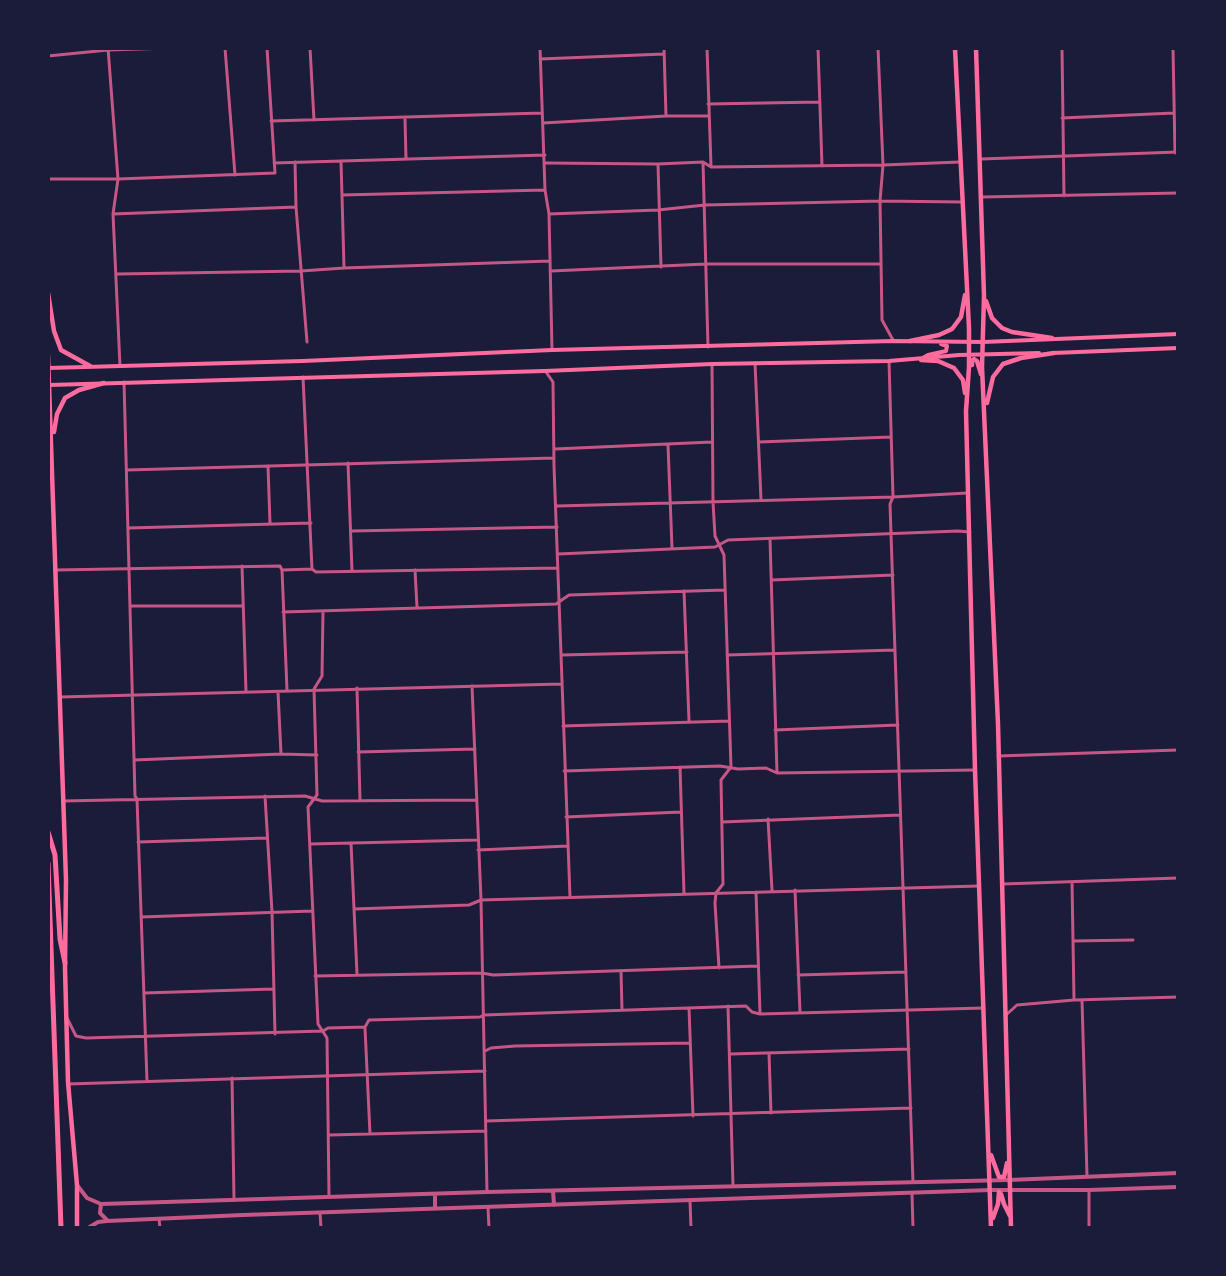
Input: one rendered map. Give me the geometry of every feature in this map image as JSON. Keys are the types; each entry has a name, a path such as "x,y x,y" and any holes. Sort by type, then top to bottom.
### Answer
{"highway":[{"path":"48,832 55,855 60,939 65,963"},
{"path":"48,863 61,1228"}],"main road":[{"path":"955,48 970,356 966,411"},
{"path":"976,48 982,197 983,383 998,756 1011,1228"},
{"path":"48,368 910,340 939,335 952,329 961,317 966,283"},
{"path":"48,293 54,331 61,350 90,366"},
{"path":"984,296 992,318 998,325 1012,332 1052,338"},
{"path":"924,342 983,342 1178,334"},
{"path":"910,340 947,346 946,351 928,355 921,360"},
{"path":"49,384 712,363 921,360 983,354 1178,348"},
{"path":"985,408 992,381 1003,364 1022,358 1054,353"},
{"path":"48,356 66,880 65,963 69,1084 77,1185 77,1228"},
{"path":"969,379 974,359 977,361 983,383"},
{"path":"921,360 944,363 958,372 964,385 991,1225"},
{"path":"52,489 54,425 57,414 65,398 79,390 104,383"},
{"path":"48,443 52,489"},
{"path":"48,469 52,489"},
{"path":"990,1153 999,1177 1002,1178 1005,1175 1009,1152"},
{"path":"991,1225 999,1192 1011,1219"}],"street":[{"path":"48,56 108,49 171,48"},
{"path":"225,48 235,175"},
{"path":"48,178 118,179 274,173 267,48"},
{"path":"310,48 314,120"},
{"path":"540,48 546,163 545,190 549,214 552,350"},
{"path":"664,48 666,116"},
{"path":"707,48 711,167"},
{"path":"818,48 822,166"},
{"path":"878,48 883,165 880,201 882,320 893,341"},
{"path":"1062,48 1064,196"},
{"path":"981,159 1177,152 1173,48"},
{"path":"108,49 118,179 113,214 120,366"},
{"path":"540,59 664,54"},
{"path":"708,104 820,102"},
{"path":"271,121 542,112"},
{"path":"1062,118 1174,113"},
{"path":"543,123 666,116 709,116"},
{"path":"405,118 406,159"},
{"path":"274,163 545,155"},
{"path":"341,161 344,268"},
{"path":"295,162 296,207 307,342"},
{"path":"546,163 703,162 711,167 960,162"},
{"path":"703,162 708,346"},
{"path":"658,164 661,268"},
{"path":"342,195 545,190"},
{"path":"982,197 1178,193"},
{"path":"549,214 658,210 705,205 880,201 962,202"},
{"path":"113,214 296,207"},
{"path":"117,274 301,271 550,261"},
{"path":"551,271 661,268 706,264 880,264"},
{"path":"889,361 893,497 890,504 913,1182"},
{"path":"712,363 713,502 715,536 724,555 731,767 722,780 723,884 716,893 715,903 719,968"},
{"path":"755,363 760,500"},
{"path":"545,370 554,382 562,726 570,897"},
{"path":"303,377 314,571"},
{"path":"124,382 135,796 137,799 147,1081"},
{"path":"759,442 891,437"},
{"path":"555,448 712,442"},
{"path":"668,445 672,549"},
{"path":"127,470 554,458"},
{"path":"348,463 352,571"},
{"path":"268,466 270,524"},
{"path":"557,506 968,493"},
{"path":"128,528 311,523"},
{"path":"351,531 557,527"},
{"path":"558,554 715,547 728,540 970,532"},
{"path":"770,540 777,773"},
{"path":"242,566 246,692"},
{"path":"55,570 280,566 287,690"},
{"path":"282,570 558,568"},
{"path":"415,570 417,608"},
{"path":"772,580 893,575"},
{"path":"283,612 556,604 569,595 724,590"},
{"path":"684,591 689,721"},
{"path":"129,606 242,606"},
{"path":"323,610 322,676 314,689 317,795 308,807 318,1024 327,1038 329,1196"},
{"path":"727,656 895,650"},
{"path":"561,655 687,652"},
{"path":"60,697 561,684"},
{"path":"472,686 481,900 487,1192"},
{"path":"357,688 360,800"},
{"path":"279,692 281,754"},
{"path":"562,726 729,721"},
{"path":"775,730 898,725"},
{"path":"358,753 475,749"},
{"path":"998,756 1178,750"},
{"path":"134,760 281,754 317,755"},
{"path":"564,771 731,767 766,768 777,773 975,770"},
{"path":"680,768 684,894"},
{"path":"63,801 265,796 305,796 322,801 476,800"},
{"path":"265,796 272,912 275,1034"},
{"path":"566,817 681,812"},
{"path":"722,822 900,815"},
{"path":"768,819 772,890"},
{"path":"138,842 267,838"},
{"path":"310,844 477,840"},
{"path":"351,843 357,974"},
{"path":"478,850 568,846"},
{"path":"1002,884 1178,878"},
{"path":"1072,882 1074,1000"},
{"path":"354,909 469,905 481,900 772,890 979,886"},
{"path":"795,890 800,1012"},
{"path":"756,892 760,1014"},
{"path":"141,917 312,911"},
{"path":"1073,941 1133,940"},
{"path":"315,976 482,973 493,975 758,966"},
{"path":"621,971 622,1010"},
{"path":"798,975 906,972"},
{"path":"144,993 273,989"},
{"path":"1006,1015 1017,1005 1074,1000 1178,997"},
{"path":"1082,1000 1087,1176"},
{"path":"370,1134 365,1027 369,1020 728,1006 746,1006 752,1012 760,1014 984,1008"},
{"path":"728,1006 733,1186"},
{"path":"689,1008 693,1116"},
{"path":"67,1018 76,1035 86,1038 275,1034 323,1031 328,1028 365,1027"},
{"path":"485,1051 490,1048 507,1047 690,1042"},
{"path":"730,1054 909,1049"},
{"path":"770,1053 771,1113"},
{"path":"69,1084 485,1071"},
{"path":"232,1078 234,1200"},
{"path":"486,1121 911,1108"},
{"path":"330,1135 486,1131"},
{"path":"77,1185 87,1198 101,1204 329,1196 1010,1180 1178,1173"},
{"path":"1024,1179 1016,1181 1015,1184 1018,1188 1027,1189"},
{"path":"976,1180 984,1186 984,1189 976,1191"},
{"path":"88,1228 98,1222 159,1219 991,1190 1178,1187"},
{"path":"1089,1190 1089,1228"},
{"path":"552,1191 554,1205"},
{"path":"435,1194 435,1209"},
{"path":"912,1194 913,1228"},
{"path":"690,1201 691,1228"},
{"path":"101,1204 100,1214 107,1221"},
{"path":"488,1208 489,1228"},
{"path":"320,1213 321,1228"},
{"path":"159,1219 160,1228"}]}
